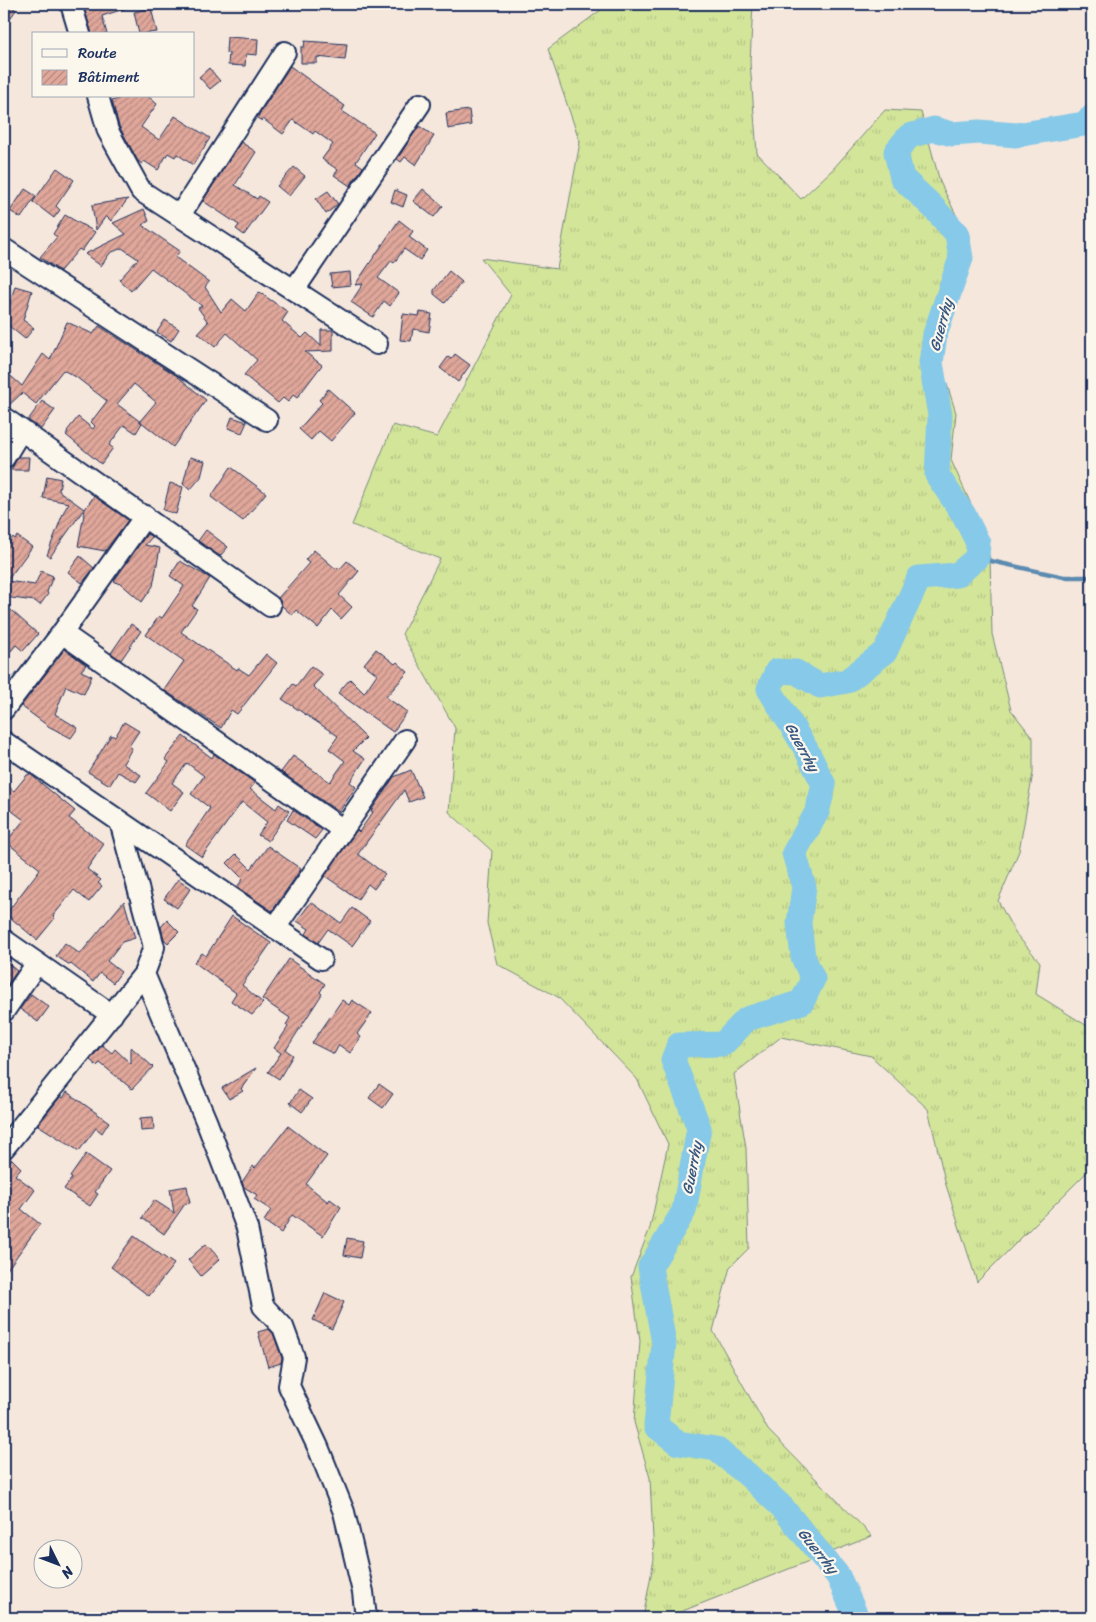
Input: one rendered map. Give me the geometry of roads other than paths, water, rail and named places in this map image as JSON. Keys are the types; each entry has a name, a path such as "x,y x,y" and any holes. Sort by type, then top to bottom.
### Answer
{"street":[{"path":"71,4 79,32"},
{"path":"180,215 285,52"},
{"path":"99,98 108,131 141,191 377,344"},
{"path":"294,290 420,104"},
{"path":"4,249 267,420"},
{"path":"4,418 270,606"},
{"path":"4,458 22,430"},
{"path":"4,709 62,633 145,516"},
{"path":"62,633 343,830"},
{"path":"275,928 405,740"},
{"path":"7,751 122,825 321,959"},
{"path":"4,1148 144,974 154,947 122,825"},
{"path":"4,940 112,1015"},
{"path":"4,1011 37,963"},
{"path":"144,974 207,1123 248,1228 263,1306 283,1327 294,1357 290,1386 318,1447 344,1512 364,1592 366,1618"}],"waterway":[{"name":"Guerrhy","path":"857,1618 838,1576 782,1507 748,1475 716,1449 678,1443 656,1426 664,1343 650,1267 684,1211 699,1128 673,1060 679,1045 723,1044 747,1019 802,1002 813,979 803,957 799,923 804,887 794,853 817,812 824,785 806,749 769,689 777,671 796,672 820,686 847,681 885,652 919,578 957,575 977,558 978,543 964,515 937,475 940,415 931,363 935,334 961,258 957,234 932,206 902,178 896,152 909,136 934,129 952,134 979,132 1016,135 1084,124 1092,117"},
{"path":"977,558 1064,577 1092,577"}]}
